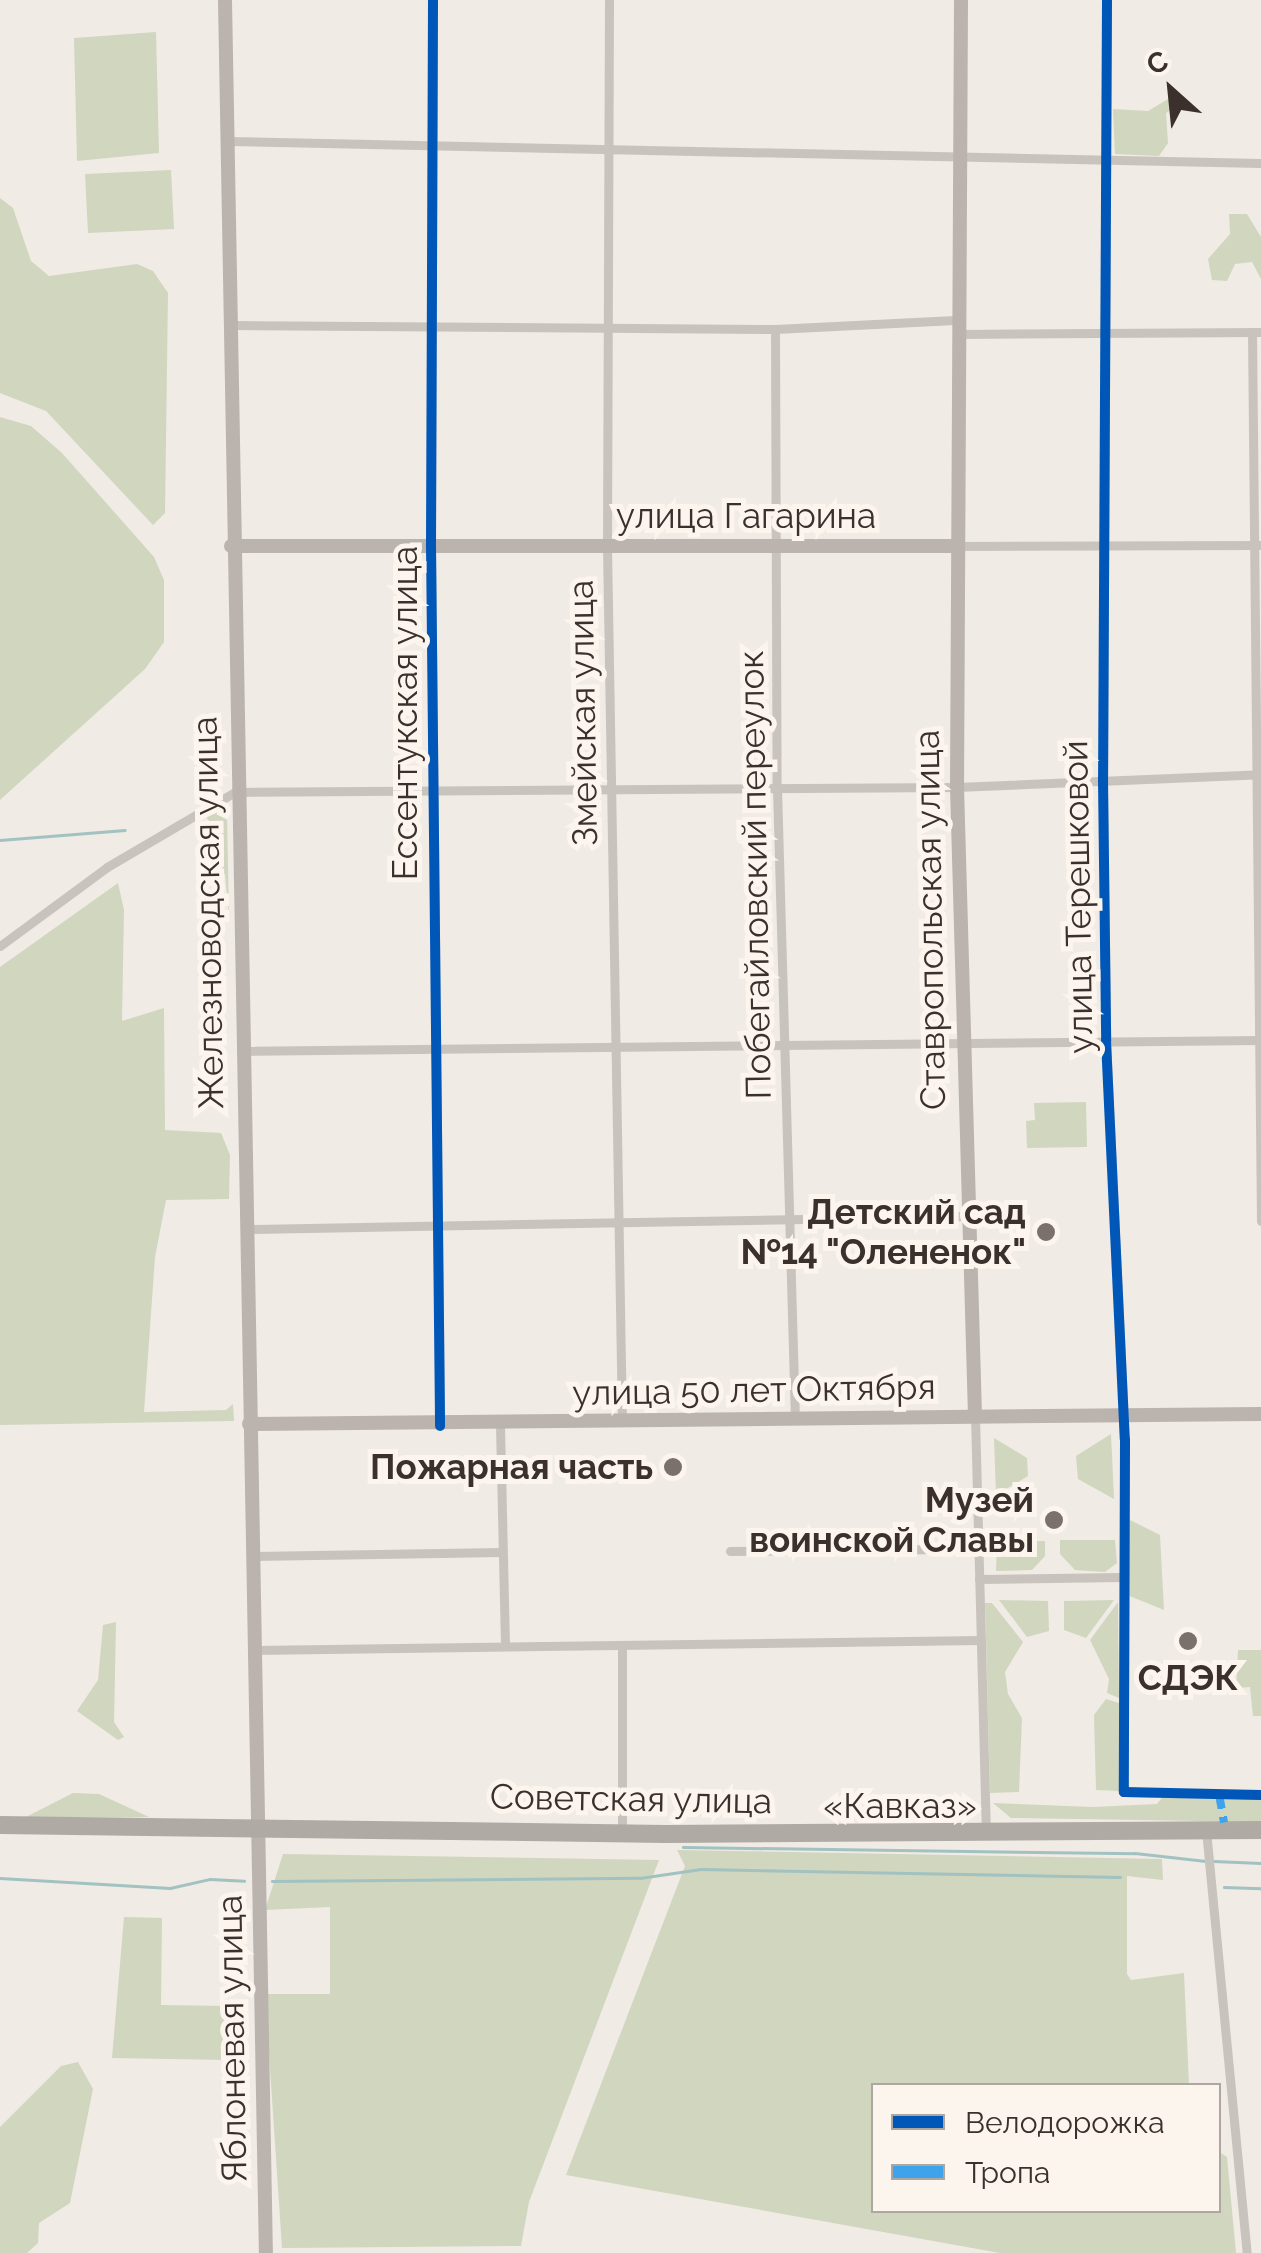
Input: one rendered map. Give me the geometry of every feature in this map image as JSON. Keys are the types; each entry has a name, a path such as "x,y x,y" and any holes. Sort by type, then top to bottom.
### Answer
{"highway":[{"name":"Советская улица","path":"0,1825 986,1836 1207,1835 1261,1830"},
{"name":"«Кавказ»","path":"0,1833 259,1830 986,1836"},
{"path":"1207,1835 1261,1841"}],"main road":[{"name":"Железноводская улица","path":"226,0 240,1051 259,1830"},
{"name":"Ставропольская улица","path":"960,0 955,327 956,787 975,1414"},
{"name":"улица Гагарина","path":"231,546 956,546"},
{"name":"улица 50 лет Октября","path":"249,1424 440,1426 975,1414 1261,1414"},
{"name":"Яблоневая улица","path":"259,1830 266,2253"}],"street":[{"name":"Ессентукская улица","path":"433,0 437,146 430,324 431,546 440,1426"},
{"name":"Змейская улица","path":"609,0 607,547 622,1424"},
{"name":"улица Терешковой","path":"1108,0 1103,780 1106,1041 1122,1416 1124,1792 1261,1795"},
{"path":"228,141 959,160 1261,163"},
{"path":"229,325 955,327 1105,334 1256,332 1261,1222"},
{"name":"Побегайловский переулок","path":"775,329 779,545 777,788 795,1419"},
{"name":"улица Гагарина","path":"956,546 1258,545"},
{"path":"0,946 107,866 236,792 956,787 1258,774"},
{"path":"240,1051 1259,1040"},
{"path":"244,1229 967,1216"},
{"name":"Ставропольская улица","path":"975,1414 986,1836"},
{"path":"500,1424 505,1646"},
{"path":"730,1552 979,1548"},
{"path":"252,1556 502,1552"},
{"path":"980,1579 1123,1578"},
{"path":"253,1650 981,1640"},
{"path":"622,1645 622,1832"},
{"path":"1207,1835 1247,2253"}],"green space":[{"path":"156,32 159,153 77,161 74,38"},
{"path":"1168,99 1181,103 1166,113 1168,143 1159,156 1115,154 1113,109 1148,111"},
{"path":"171,170 174,229 88,233 85,174"},
{"path":"0,198 13,208 31,261 49,276 137,264 153,271 168,293 165,513 153,525 46,411 0,393"},
{"path":"1229,214 1247,214 1261,237 1261,279 1252,262 1235,264 1227,281 1212,280 1208,259 1230,234"},
{"path":"0,417 31,426 62,453 154,557 164,580 164,642 145,669 0,800"},
{"path":"223,809 227,816 229,917 225,874 210,874 211,823 205,816"},
{"path":"118,883 124,910 122,1021 164,1008 165,1130 221,1133 230,1155 229,1199 166,1200 155,1257 144,1412 226,1410 233,1404 234,1421 0,1425 0,967"},
{"path":"1086,1102 1087,1147 1027,1148 1026,1121 1035,1120 1034,1103"},
{"path":"1111,1434 1114,1499 1078,1479 1076,1456"},
{"path":"994,1438 1027,1458 1028,1476 996,1495"},
{"path":"1130,1520 1160,1535 1164,1610 1127,1595"},
{"path":"1060,1540 1115,1540 1117,1563 1105,1572 1075,1570 1060,1554"},
{"path":"1045,1541 1045,1556 1032,1570 996,1571 997,1542"},
{"path":"999,1600 1048,1601 1049,1631 1027,1637"},
{"path":"1114,1600 1086,1638 1064,1630 1064,1601"},
{"path":"1118,1602 1119,1698 1107,1693 1109,1679 1090,1640"},
{"path":"985,1603 992,1603 1023,1642 1005,1672 1008,1694 1022,1718 1019,1792 990,1793"},
{"path":"116,1622 114,1722 124,1737 118,1740 77,1711 98,1680 103,1625"},
{"path":"1238,1650 1261,1650 1261,1716 1253,1716 1250,1687 1236,1688"},
{"path":"1106,1699 1119,1703 1119,1791 1096,1790 1094,1715"},
{"path":"73,1793 99,1794 149,1817 24,1818"},
{"path":"1164,1795 1261,1798 1261,1822 1011,1818 993,1803 1093,1807 1157,1804"},
{"path":"677,1850 1162,1859 1163,1880 1127,1876 1127,1974 1131,1980 1184,1973 1189,2083 871,2083 871,2213 1221,2213 1221,2153 1227,2157 1236,2253 1000,2253 566,2175 685,1866"},
{"path":"283,1854 659,1860 529,2202 521,2246 282,2248 265,1994 330,1994 330,1907 265,1910"},
{"path":"124,1917 162,1918 161,2005 226,2006 227,2060 112,2058"},
{"path":"78,2062 93,2089 70,2203 39,2223 38,2243 27,2253 0,2253 0,2127 61,2066"}],"waterway":[{"path":"0,840 125,830"},
{"path":"683,1847 1135,1853 1206,1861"},
{"path":"1214,1861 1261,1863"},
{"path":"272,1881 640,1878 700,1869 1120,1877"},
{"path":"0,1878 170,1888 210,1879 244,1881"},
{"path":"1224,1887 1261,1888"}],"marked path":[{"path":"1219,1794 1224,1823"}],"cycle path":[{"path":"433,0 431,545 440,1426"},
{"path":"1107,0 1103,780 1106,1041 1125,1440 1124,1792 1261,1795"}],"place":[{"name":"Детский сад №14 \"Олененок\"","path":"1046,1232"},
{"name":"Пожарная часть","path":"673,1467"},
{"name":"Музей воинской Славы","path":"1054,1520"},
{"name":"СДЭК","path":"1188,1641"}]}
